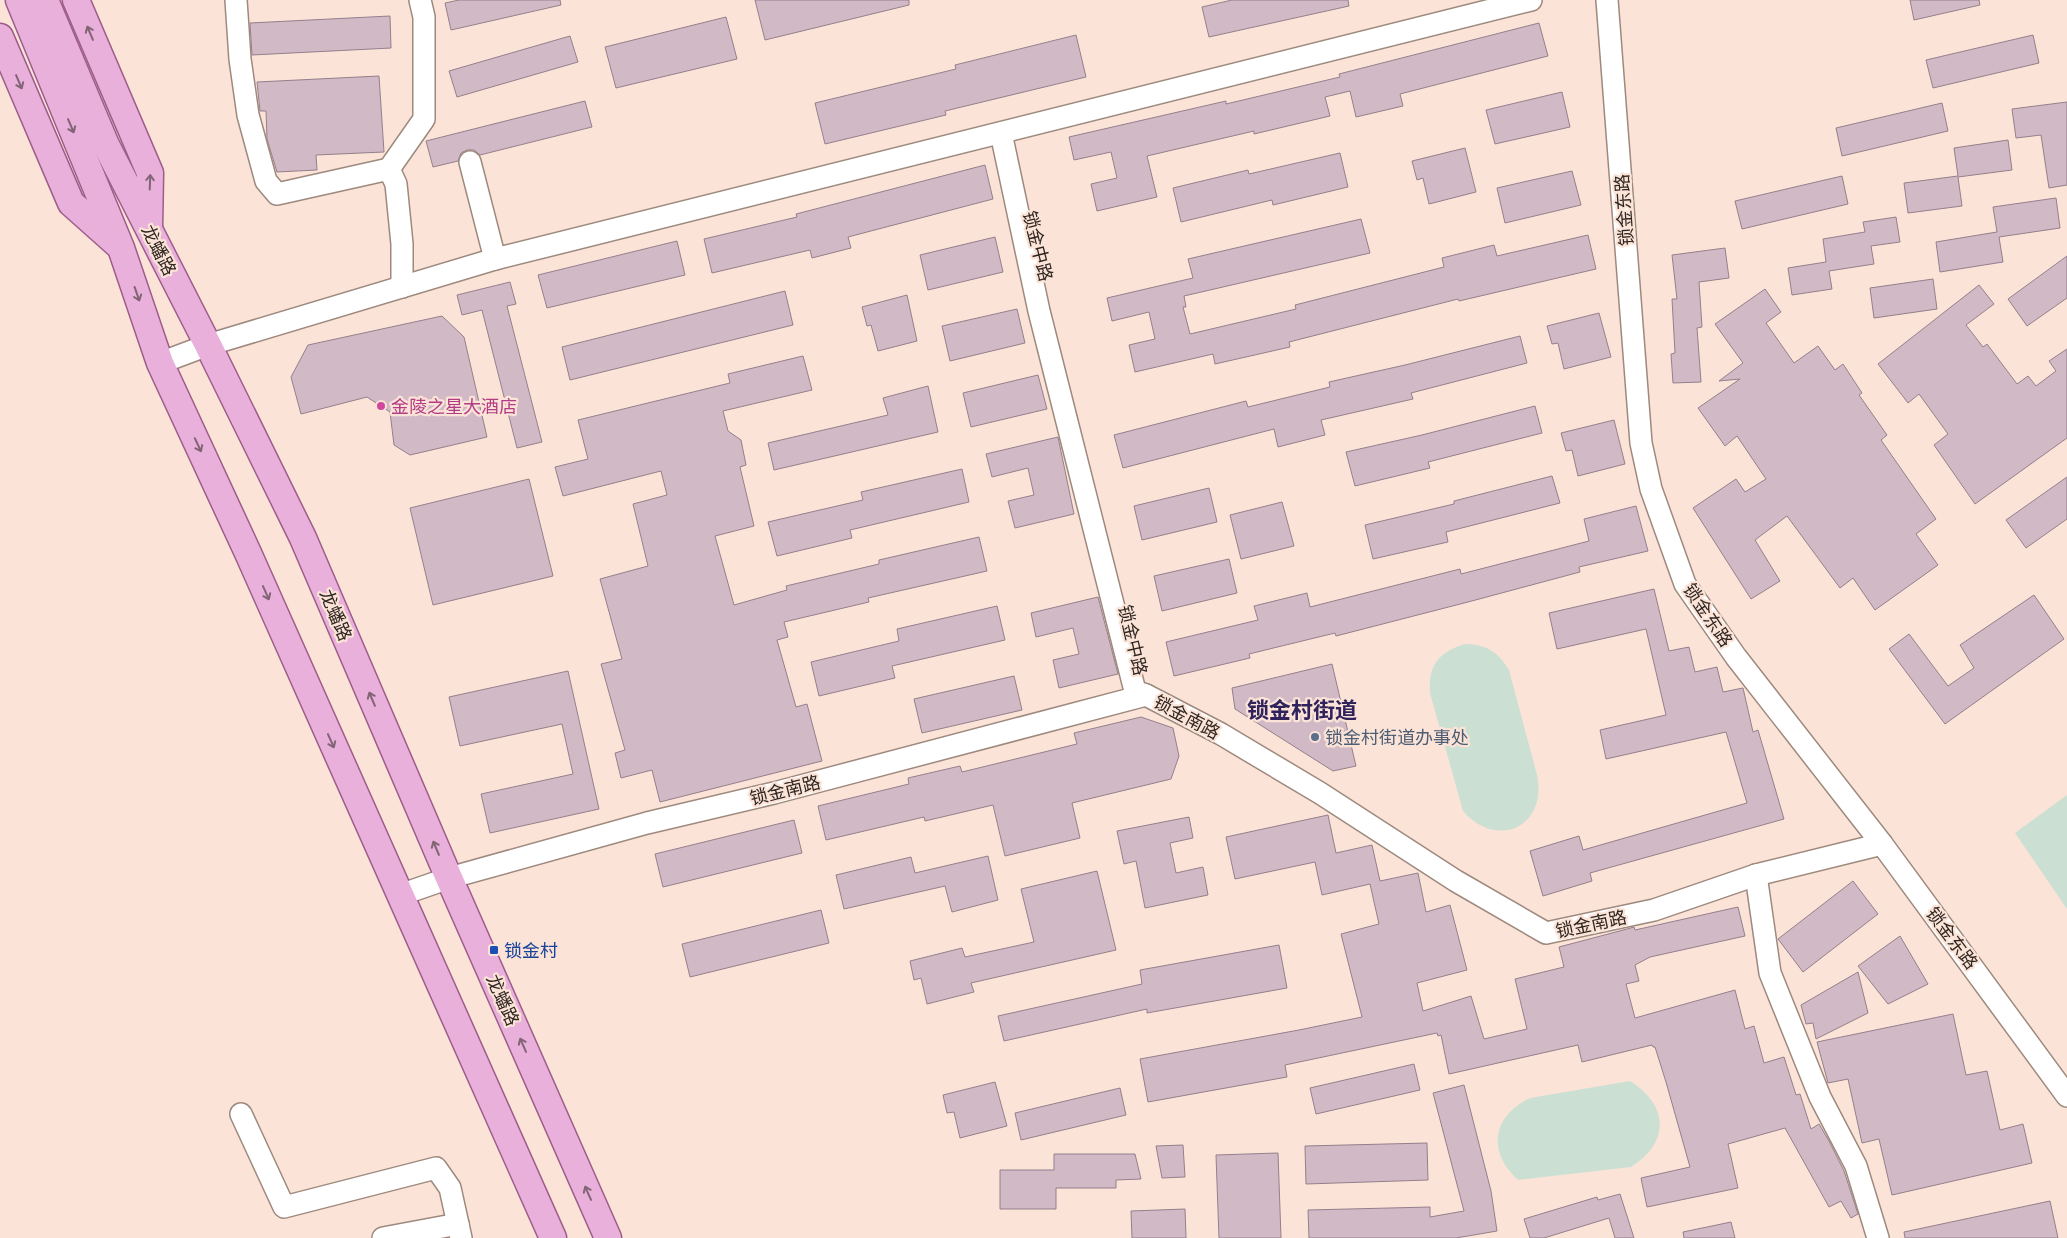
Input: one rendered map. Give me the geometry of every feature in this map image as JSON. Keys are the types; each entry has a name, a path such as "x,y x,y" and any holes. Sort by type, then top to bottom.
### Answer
{"main road":[{"name":"龙蟠路","path":"18,0 121,248 160,363 248,553 553,1238"},
{"name":"龙蟠路","path":"44,0 116,166 208,345 303,538 449,878 608,1238"},
{"path":"76,0 150,173 149,231"},
{"path":"0,37 71,203 121,248"}],"street":[{"path":"236,0 240,59 248,114 266,181 277,194 389,169 424,119 424,17 420,0"},
{"path":"160,363 208,345 495,259 1531,0"},
{"name":"锁金东路","path":"1607,0 1642,443 1654,496 1685,584 1736,657 1882,844 2067,1096"},
{"name":"锁金中路","path":"1006,131 1039,311 1135,691 1146,696"},
{"path":"470,162 495,259"},
{"path":"389,169 396,184 402,244 402,287"},
{"name":"锁金南路","path":"400,895 449,878 646,823 774,793 1146,696 1221,734 1320,793 1456,881 1546,934 1654,910 1756,875 1882,844"},
{"path":"1756,875 1770,973 1820,1097 1856,1166 1878,1238"},
{"path":"241,1114 284,1207 436,1168 450,1188 460,1231 383,1238"}],"green space":[{"path":"1465,644 1485,647 1491,650 1509,670 1537,775 1538,793 1535,808 1527,820 1516,827 1504,830 1490,829 1476,823 1463,811 1430,693 1431,675 1437,661 1448,651"},
{"path":"2067,795 2067,909 2015,833"},
{"path":"1630,1081 1652,1101 1658,1112 1660,1124 1658,1136 1653,1147 1631,1167 1518,1180 1508,1169 1501,1158 1498,1135 1501,1124 1517,1106 1530,1098"}],"building":[{"path":"459,0 560,0 561,5 451,30 445,3"},
{"path":"755,0 909,0 909,5 765,40"},
{"path":"1232,0 1348,0 1349,6 1209,37 1202,7"},
{"path":"1910,0 1979,0 1980,5 1914,20"},
{"path":"390,16 391,48 252,55 250,23"},
{"path":"726,17 737,59 616,88 605,47"},
{"path":"1539,23 1548,56 1400,94 1403,106 1356,117 1350,91 1325,97 1330,116 1254,134 1254,131 1147,156 1157,197 1097,211 1091,184 1117,178 1111,152 1074,160 1069,137 1226,101 1226,104 1340,77 1339,74"},
{"path":"1076,35 1086,77 945,111 946,115 825,144 815,103 956,69 955,65"},
{"path":"2033,35 2039,63 1933,88 1926,60"},
{"path":"570,36 578,62 457,97 449,71"},
{"path":"379,76 384,152 316,155 317,170 277,172 267,139 266,111 260,111 257,82"},
{"path":"1562,92 1570,127 1495,144 1486,110"},
{"path":"585,101 592,127 480,155 474,150 467,150 461,153 458,161 433,167 426,141"},
{"path":"2067,102 2067,185 2049,188 2041,135 2016,138 2012,109"},
{"path":"1942,103 1948,131 1842,156 1836,128"},
{"path":"2008,140 2012,170 1958,177 1962,206 1908,213 1904,183 1958,176 1954,148"},
{"path":"1465,148 1476,192 1429,204 1423,178 1417,180 1412,161"},
{"path":"1340,153 1348,187 1273,205 1272,200 1181,222 1173,188 1248,170 1249,174"},
{"path":"985,165 993,199 848,237 851,248 812,258 810,250 712,273 704,239 797,217 796,214"},
{"path":"1572,171 1581,205 1505,223 1497,188"},
{"path":"1842,176 1848,204 1742,229 1735,201"},
{"path":"2056,198 2060,228 1999,237 2003,262 1940,272 1936,242 1997,232 1993,207"},
{"path":"1896,217 1900,242 1871,246 1874,264 1829,271 1832,289 1792,295 1788,268 1826,262 1823,239 1865,232 1863,222"},
{"path":"1361,219 1370,253 1184,296 1186,307 1183,307 1190,334 1296,309 1295,305 1444,267 1442,258 1494,245 1497,256 1588,235 1596,269 1459,301 1458,299 1289,342 1290,347 1215,364 1213,354 1135,372 1129,345 1155,339 1149,312 1112,321 1107,298 1193,278 1188,259"},
{"path":"995,237 1003,272 928,290 920,255"},
{"path":"677,241 685,275 547,308 538,275"},
{"path":"1725,248 1729,278 1699,282 1702,327 1697,328 1701,382 1673,383 1671,354 1675,353 1672,299 1677,299 1672,255"},
{"path":"2067,256 2067,298 2027,326 2008,299"},
{"path":"1933,279 1937,309 1874,318 1870,288"},
{"path":"510,282 516,304 507,306 542,442 517,448 482,310 462,315 457,295"},
{"path":"1979,285 1994,304 1966,325 1983,347 1987,344 2017,384 2028,376 2036,386 2056,371 2049,361 2067,349 2067,438 1975,504 1934,445 1948,434 1919,394 1908,403 1878,364"},
{"path":"1765,289 1781,312 1766,323 1794,363 1818,346 1835,370 1843,364 1862,393 1859,395 1887,435 1881,440 1936,519 1916,534 1938,565 1875,610 1853,578 1840,588 1787,516 1755,540 1780,581 1751,599 1693,508 1736,479 1745,492 1766,479 1737,436 1725,446 1698,408 1740,379 1719,381 1743,363 1715,324"},
{"path":"785,291 793,325 570,380 562,347"},
{"path":"907,295 917,341 878,351 871,325 867,326 862,307"},
{"path":"1017,309 1025,343 950,361 942,326"},
{"path":"1599,313 1611,357 1564,369 1558,343 1552,344 1547,326"},
{"path":"442,316 464,337 487,437 410,455 394,445 390,412 367,397 301,414 291,377 308,345"},
{"path":"1520,336 1527,363 1411,393 1413,399 1321,420 1325,435 1278,447 1274,429 1123,468 1114,435 1246,401 1248,407 1330,387 1329,382"},
{"path":"803,356 812,390 723,411 728,431 741,440 746,465 740,467 754,526 715,536 734,605 787,590 786,586 879,564 879,560 979,537 987,571 868,598 869,602 784,622 788,637 777,640 796,707 807,704 822,761 660,802 652,770 621,778 615,753 625,750 601,664 622,659 600,579 648,566 633,504 667,495 661,471 563,496 555,467 588,459 578,420 730,383 728,374"},
{"path":"1038,375 1047,409 971,427 963,393"},
{"path":"928,386 938,432 774,470 768,443 888,415 883,398"},
{"path":"1535,406 1542,433 1428,462 1430,468 1355,486 1346,452"},
{"path":"1614,420 1625,464 1578,476 1572,450 1566,451 1561,433"},
{"path":"1058,437 1074,514 1015,528 1008,501 1034,495 1028,468 992,477 986,454"},
{"path":"962,469 969,502 850,530 852,538 777,556 768,522 863,500 861,492"},
{"path":"1552,476 1560,503 1446,532 1448,542 1373,559 1365,525 1454,504 1454,501"},
{"path":"2067,477 2067,519 2026,548 2006,520"},
{"path":"529,479 553,576 433,605 410,508"},
{"path":"1209,488 1217,522 1142,540 1134,506"},
{"path":"1282,502 1294,546 1241,559 1230,515"},
{"path":"1636,506 1648,551 1579,567 1580,572 1468,602 1336,636 1335,633 1249,654 1250,658 1174,676 1166,642 1258,620 1254,606 1307,593 1310,607 1460,569 1461,574 1589,541 1584,519"},
{"path":"1229,559 1237,593 1162,611 1154,576"},
{"path":"1654,589 1669,651 1689,647 1695,672 1717,667 1723,692 1743,688 1753,732 1758,730 1784,819 1590,873 1592,881 1543,896 1530,851 1579,836 1583,850 1747,803 1726,732 1606,759 1600,730 1666,715 1646,629 1557,649 1549,613"},
{"path":"2034,595 2064,639 1945,724 1889,649 1909,634 1948,686 1974,668 1960,645"},
{"path":"1098,597 1118,674 1059,688 1053,660 1079,654 1073,628 1036,637 1031,613"},
{"path":"997,606 1005,640 892,666 895,678 819,696 811,662 899,641 897,629"},
{"name":"锁金村街道办事处","path":"1332,664 1356,766 1333,771 1235,709 1232,688"},
{"path":"568,671 599,809 490,833 481,794 573,774 562,724 460,746 449,697"},
{"path":"1014,676 1022,710 922,733 914,699"},
{"path":"1141,717 1173,728 1179,756 1171,779 1072,803 1080,838 1005,856 993,805 925,821 924,817 826,840 818,806 909,784 908,778 960,766 962,772 1077,744 1074,733"},
{"path":"1328,815 1336,853 1372,845 1380,881 1418,873 1426,912 1450,905 1467,970 1417,983 1423,1011 1471,996 1484,1039 1527,1029 1515,979 1564,967 1559,947 1634,927 1635,930 1738,907 1745,936 1650,957 1635,965 1639,981 1626,984 1635,1018 1735,990 1745,1029 1754,1026 1764,1063 1784,1057 1796,1095 1800,1094 1811,1129 1819,1124 1829,1141 1844,1171 1858,1214 1851,1218 1841,1201 1829,1207 1785,1128 1728,1144 1738,1188 1647,1207 1641,1178 1690,1167 1666,1082 1655,1047 1652,1045 1582,1062 1578,1045 1449,1074 1441,1035 1438,1036 1437,1033 1285,1065 1287,1077 1148,1102 1140,1059 1362,1017 1341,934 1379,924 1370,884 1322,895 1315,862 1235,879 1226,837"},
{"path":"1189,817 1193,838 1170,843 1176,873 1203,867 1208,895 1145,908 1136,861 1124,864 1117,831"},
{"path":"794,820 802,853 663,887 655,854"},
{"path":"988,856 998,900 952,912 945,886 844,909 836,875 911,857 915,873"},
{"path":"1097,871 1116,950 971,983 974,992 927,1004 921,978 914,980 910,961 962,948 965,957 1034,942 1021,889"},
{"path":"1853,881 1878,914 1803,972 1778,939"},
{"path":"821,910 829,943 690,977 682,944"},
{"path":"1900,936 1928,984 1888,1004 1858,966"},
{"path":"1279,945 1287,988 1147,1013 1147,1009 1004,1041 998,1016 1142,984 1140,970"},
{"path":"1858,972 1868,1013 1816,1039 1813,1023 1806,1024 1801,1005"},
{"path":"1953,1014 1966,1075 1987,1071 2000,1130 2023,1124 2032,1163 1892,1195 1879,1139 1862,1143 1848,1079 1828,1083 1817,1042"},
{"path":"1414,1064 1420,1090 1316,1114 1310,1088"},
{"path":"995,1082 1007,1126 960,1138 954,1112 947,1113 943,1095"},
{"path":"1464,1085 1491,1191 1497,1231 1456,1238 1309,1238 1308,1210 1430,1207 1430,1217 1464,1211 1433,1093"},
{"path":"1120,1088 1126,1115 1021,1140 1015,1113"},
{"path":"1427,1143 1428,1180 1306,1184 1305,1146"},
{"path":"1183,1145 1185,1177 1162,1178 1156,1146"},
{"path":"1278,1153 1281,1238 1219,1238 1216,1155"},
{"path":"1054,1154 1135,1154 1141,1179 1116,1180 1116,1188 1056,1188 1056,1209 1000,1209 1000,1170 1054,1170"},
{"path":"1620,1194 1634,1238 1615,1238 1609,1218 1544,1238 1530,1238 1524,1219 1597,1197 1598,1200"},
{"path":"2050,1201 2058,1238 1905,1238 1904,1232"},
{"path":"1185,1209 1186,1238 1132,1238 1131,1211"},
{"path":"1731,1222 1735,1238 1684,1238 1683,1232"}],"place":[{"name":"金陵之星大酒店","path":"381,406"},
{"name":"锁金村街道办事处","path":"1315,737"},
{"name":"锁金村","path":"494,950"}],"district":[{"name":"锁金村街道","path":"1302,710"}]}
